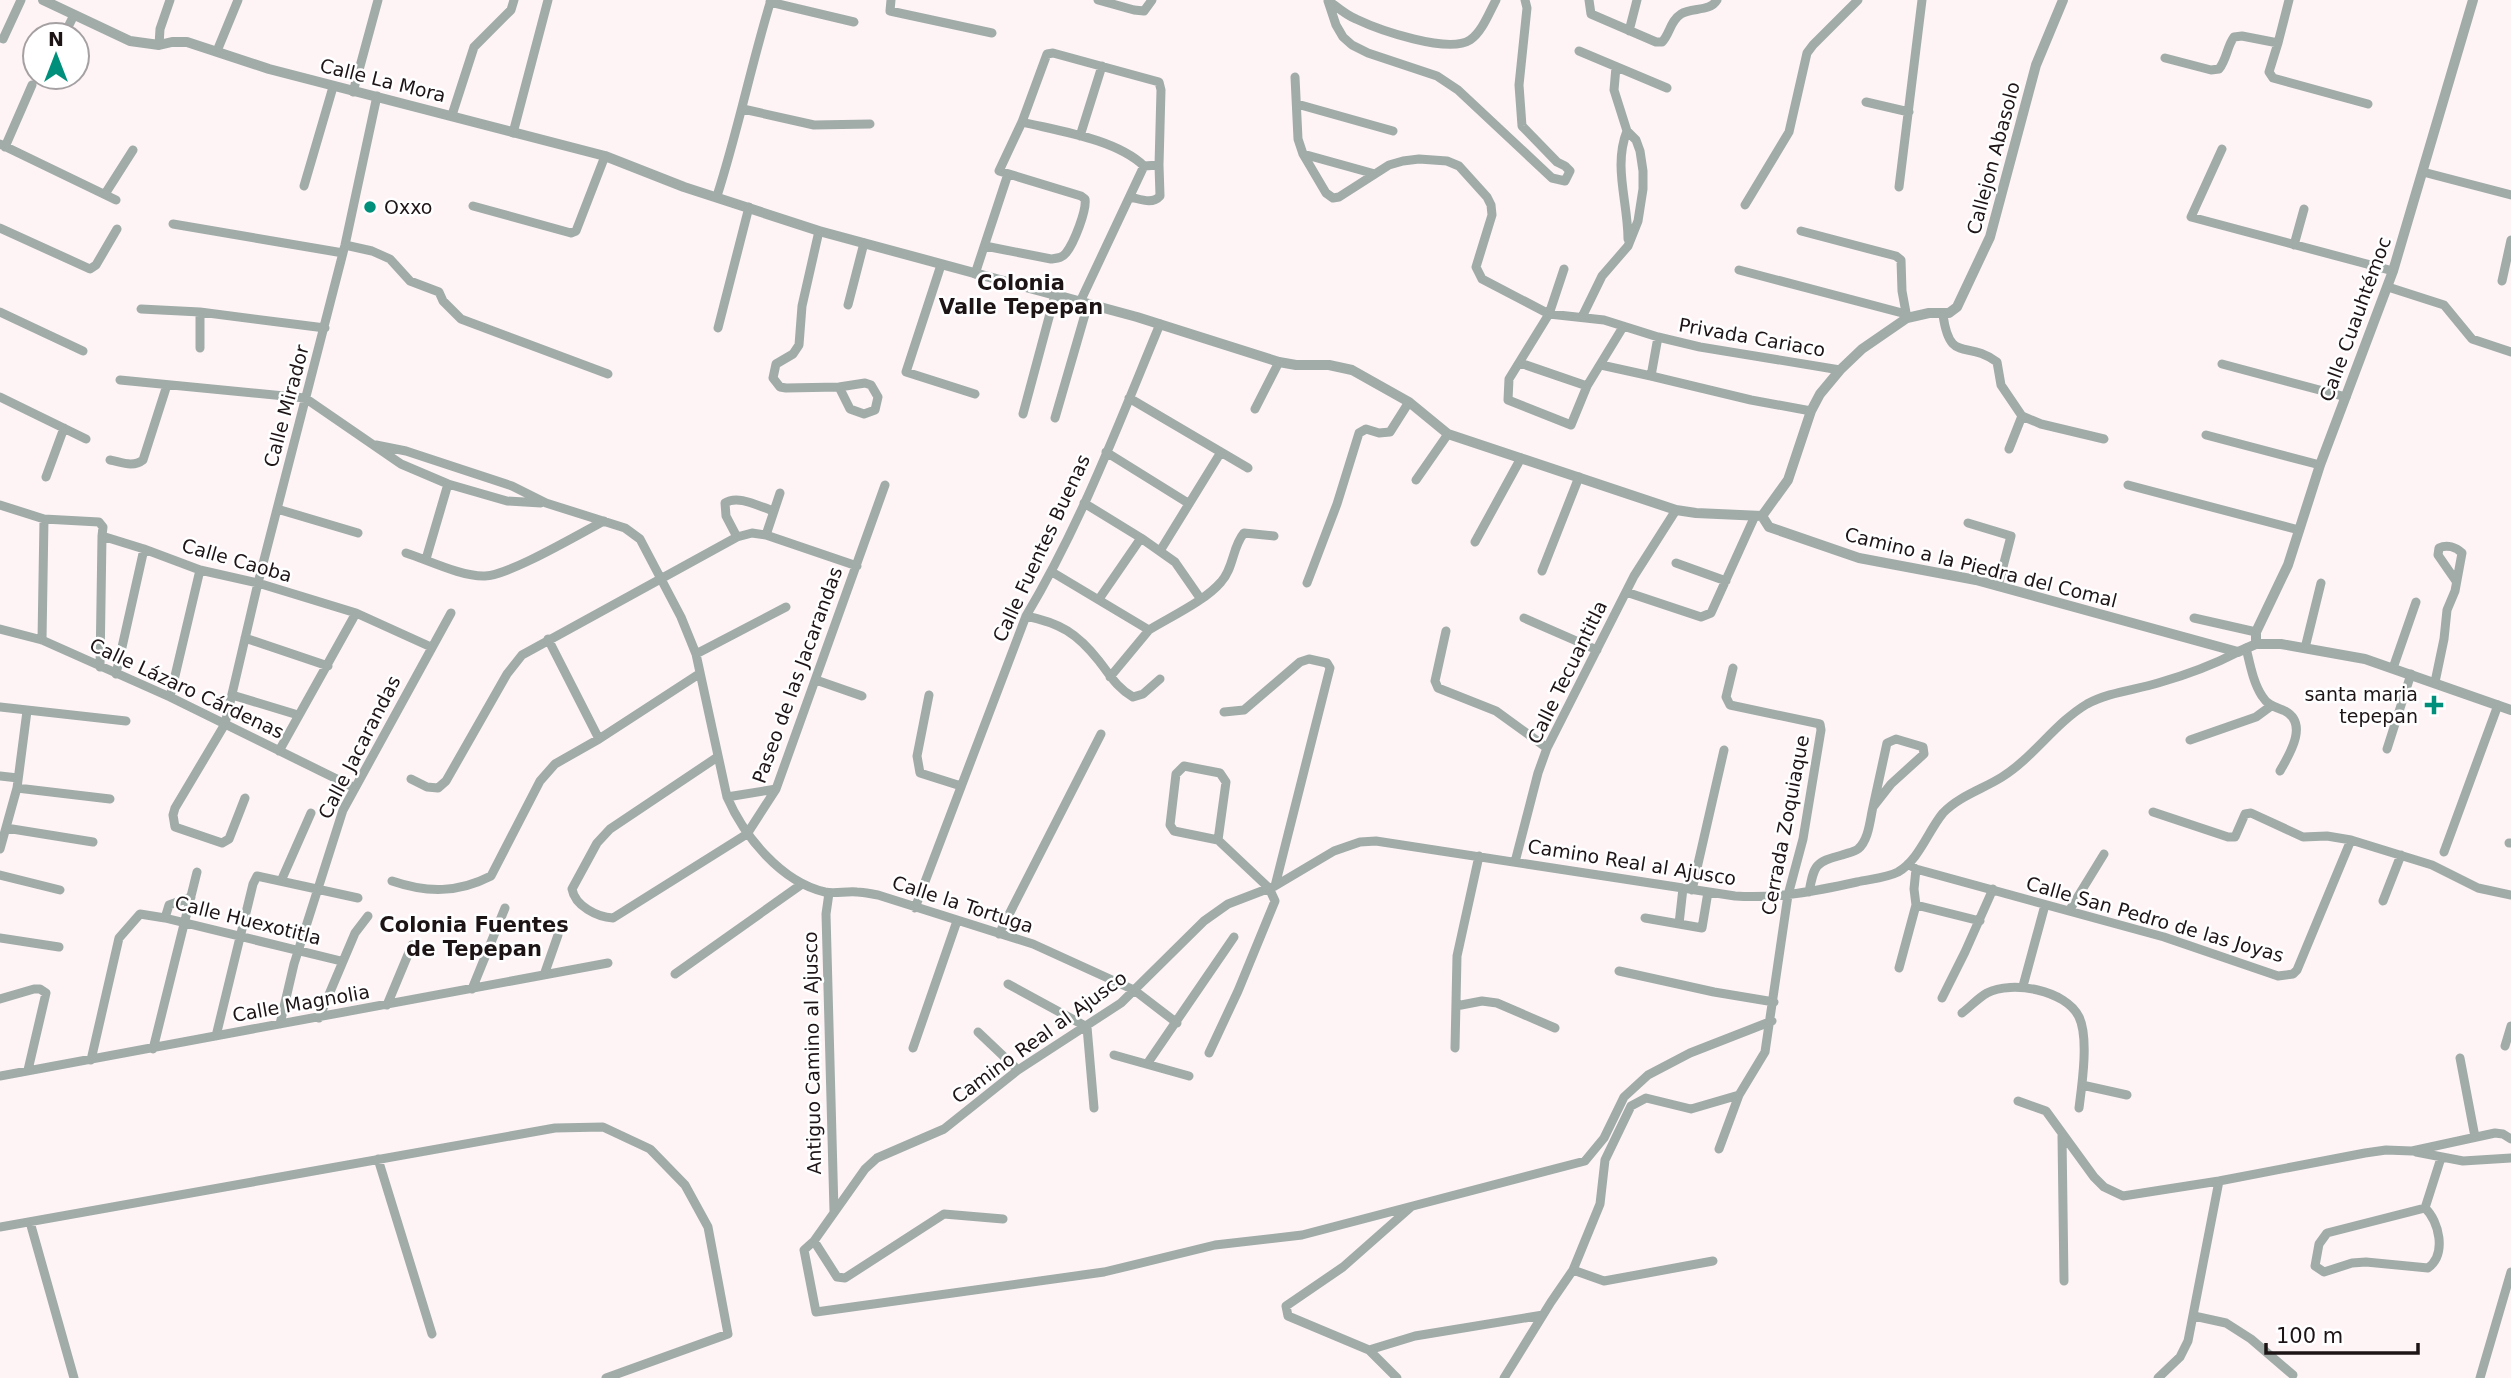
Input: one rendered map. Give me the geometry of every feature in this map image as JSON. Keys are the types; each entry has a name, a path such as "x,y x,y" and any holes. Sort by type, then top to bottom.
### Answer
{"street":[{"path":"3,39 21,0"},
{"name":"Calle La Mora","path":"43,0 130,41 159,45 187,42 333,87 605,156 684,187 819,231 1160,324 1279,362 1329,365 1352,370 1409,402 1448,434"},
{"path":"159,45 160,29 170,0"},
{"path":"217,51 238,0"},
{"path":"354,92 378,0"},
{"path":"452,116 474,47 511,10 514,0"},
{"path":"513,133 548,0"},
{"path":"891,0 890,11 992,33"},
{"path":"1098,0 1133,10 1143,10 1152,0"},
{"path":"1327,0 1354,19 1442,45 1459,45 1471,39 1484,24 1496,0"},
{"path":"1327,0 1343,37 1352,45 1437,76 1458,90 1552,178 1565,181 1570,171 1557,162 1522,126 1519,85 1527,8 1525,0"},
{"path":"1590,0 1591,15 1656,42 1662,42 1666,38 1674,20 1683,13 1708,8 1717,0"},
{"path":"1629,31 1637,0"},
{"path":"1745,205 1789,132 1807,53 1858,0"},
{"path":"1899,187 1922,0"},
{"name":"Callejon Abasolo","path":"1943,315 1957,307 1990,237 2036,65 2063,0"},
{"path":"2288,0 2269,72 2273,78 2368,104"},
{"name":"Calle Cuauhtémoc","path":"2247,648 2288,565 2320,465 2388,286 2473,0"},
{"path":"717,196 771,1 853,22"},
{"path":"71,21 74,15"},
{"path":"2165,58 2219,69 2234,37 2278,43"},
{"path":"1579,51 1667,88"},
{"path":"985,246 1051,259 1059,258 1069,249 1085,209 1085,199 1081,196 999,171 1022,122 1047,54 1053,53 1159,82 1160,195 1150,202 1130,197"},
{"path":"1080,136 1102,66"},
{"path":"1582,317 1602,276 1628,246 1638,221 1643,171 1636,140 1627,131 1614,90 1616,67"},
{"path":"1295,78 1298,139 1303,154 1326,193 1333,198 1339,197 1375,174"},
{"path":"304,186 333,87"},
{"path":"29,91 3,145 116,200"},
{"name":"Calle Mirador","path":"245,798 229,839 222,843 176,827 173,821 175,808 225,724 258,583 325,328 377,96"},
{"path":"1867,102 1909,112"},
{"path":"1297,104 1393,131"},
{"path":"743,109 814,125 870,124"},
{"path":"1022,122 1080,136 1133,155 1144,166 1159,165"},
{"path":"1627,131 1620,147 1620,166 1628,218 1628,246"},
{"path":"2222,149 2191,217 2393,271"},
{"path":"105,194 133,150"},
{"path":"1303,154 1375,174"},
{"path":"473,206 571,233 576,231 605,156"},
{"name":"Privada Cariaco","path":"1375,174 1402,160 1447,161 1459,166 1487,197 1492,215 1476,267 1478,273 1482,279 1549,314 1604,320 1700,348 1840,370"},
{"path":"1055,418 1084,303 1144,166"},
{"path":"2423,172 2511,195"},
{"path":"975,274 1008,174"},
{"path":"718,328 749,207"},
{"path":"2294,245 2304,209"},
{"path":"173,224 372,251 390,259 410,281 439,292 443,301 461,319 608,374"},
{"path":"0,228 90,269 96,265 117,229"},
{"path":"819,231 802,306 799,345 793,354 776,364 773,378 780,387 839,387 865,383 871,385 878,397 875,410 864,414 850,409 839,387"},
{"path":"1801,231 1896,256 1901,260 1902,291 1907,316"},
{"path":"2502,281 2511,240"},
{"path":"848,305 864,243"},
{"path":"942,265 906,372 975,394"},
{"path":"1564,270 1549,314 1510,379 1508,400 1571,425 1587,386 1623,327"},
{"path":"1738,270 1907,316 1929,313 1943,315 1945,336 1951,343 1957,348 1997,362 2001,385 2022,416 2041,424 2104,439"},
{"path":"2388,286 2444,305 2472,339 2511,352"},
{"path":"1023,414 1055,295"},
{"path":"141,309 200,312 325,328"},
{"path":"0,312 83,351"},
{"path":"200,312 200,348"},
{"path":"1626,592 1701,617 1711,614 1758,517 1788,480 1811,411 1820,394 1862,349 1907,316"},
{"name":"Calle Fuentes Buenas","path":"915,908 1026,615 1052,572 1084,503 1160,324"},
{"name":"Privada Cariaco","path":"1651,376 1658,337"},
{"path":"1255,409 1279,362"},
{"path":"1520,363 1587,386"},
{"path":"2222,364 2346,397"},
{"path":"1601,365 1811,411"},
{"path":"120,380 305,398 401,464 448,484 507,501 546,503"},
{"path":"110,460 138,464 143,460 167,385"},
{"path":"0,397 86,439"},
{"path":"1129,398 1248,468"},
{"path":"1307,583 1337,504 1359,433 1366,429 1385,434 1390,432 1409,402"},
{"path":"2009,450 2022,416"},
{"path":"46,477 64,428"},
{"path":"1416,480 1448,434 1676,510 1758,517"},
{"path":"2206,435 2320,465"},
{"path":"376,445 454,466 512,486 546,503"},
{"path":"1106,452 1188,503"},
{"path":"1160,551 1222,452"},
{"path":"1475,542 1521,458"},
{"path":"1542,571 1579,477"},
{"path":"426,559 448,484"},
{"path":"857,566 885,485"},
{"path":"2128,485 2299,530"},
{"path":"766,536 780,493"},
{"path":"737,537 724,509 725,503 730,499 774,511"},
{"name":"Calle Caoba","path":"1,500 44,519 99,522 103,527 102,536 200,570 258,583 356,613 431,647"},
{"name":"Calle la Tortuga","path":"546,503 625,528 640,539 681,617 696,654 716,758 735,816 747,834 779,867 802,884 829,893 859,891 1033,944 1134,990 1177,1023"},
{"path":"1084,503 1175,562 1200,598"},
{"path":"277,509 358,533"},
{"name":"Calle Tecuantitla","path":"1516,862 1538,774 1548,748 1626,592 1676,510"},
{"name":"Camino a la Piedra del Comal","path":"1758,517 1769,527 1859,558 1998,586 2247,648"},
{"path":"43,640 44,519"},
{"path":"406,553 484,576 505,571 604,521"},
{"path":"1969,523 2011,536 1998,586"},
{"name":"Paseo de las Jacarandas","path":"411,779 427,787 438,788 446,781 507,674 522,655 660,577 737,537 751,533 857,566 776,789 747,834"},
{"path":"1110,677 1149,630 1221,583 1244,533 1274,536"},
{"path":"100,667 102,536"},
{"path":"1099,599 1141,538"},
{"path":"116,674 145,549"},
{"path":"1676,563 1726,581"},
{"path":"170,697 200,570"},
{"path":"1052,572 1149,630"},
{"path":"2435,682 2445,639 2447,610 2456,581"},
{"path":"2305,648 2321,583"},
{"path":"2393,668 2416,602"},
{"path":"696,654 786,607"},
{"path":"279,751 356,613"},
{"name":"Calle Jacarandas","path":"279,1024 334,833 355,788 451,613"},
{"path":"1026,615 1062,626 1078,636 1110,677 1133,697 1143,694 1160,679"},
{"path":"1524,618 1597,650"},
{"path":"2193,618 2256,632"},
{"name":"Calle Lázaro Cárdenas","path":"0,629 43,640 170,697 355,788"},
{"path":"1446,631 1435,681 1438,688 1496,711 1548,748"},
{"path":"245,638 328,666"},
{"path":"548,639 600,739"},
{"path":"1899,968 1916,905 1912,867 1943,814 1953,804 2003,777 2031,755 2067,719 2088,704 2195,670 2247,648 2281,644 2365,659 2511,710"},
{"path":"2247,648 2262,698 2271,706 2291,715 2296,725 2294,747 2280,771"},
{"path":"1209,1053 1275,901 1273,887 1330,668 1327,663 1309,659 1300,662 1244,710 1224,712"},
{"name":"Cerrada Zoquiaque","path":"1719,1149 1739,1095 1765,1052 1772,1021 1788,895 1803,839 1820,724 1730,705 1726,696 1733,668"},
{"path":"392,881 414,889 435,891 477,883 491,876 540,781 555,764 600,739 699,674"},
{"path":"2387,749 2411,674"},
{"path":"817,680 862,696"},
{"path":"232,695 298,716"},
{"path":"929,695 917,756 920,773 961,786"},
{"path":"2444,852 2498,705"},
{"path":"2190,740 2256,717 2271,706"},
{"path":"0,707 126,721"},
{"path":"0,849 17,783 27,711"},
{"path":"999,934 1101,734"},
{"path":"1809,892 1813,873 1822,860 1850,853 1858,849 1863,842 1889,741 1896,739 1923,747 1925,751 1922,757 1891,784 1873,807"},
{"path":"1679,924 1724,750"},
{"path":"716,758 610,830 597,843 572,890 573,897 595,914 613,918 747,834"},
{"path":"1218,840 1226,782 1220,773 1184,766 1176,774 1170,825 1174,831 1218,840 1273,887"},
{"path":"0,776 17,783 110,799"},
{"path":"727,797 776,789"},
{"path":"2153,812 2228,837 2235,836 2245,814 2251,813 2303,836 2327,836 2401,855 2432,865 2478,888 2511,895"},
{"path":"281,881 311,813"},
{"path":"6,828 93,842"},
{"name":"Camino Real al Ajusco","path":"1412,1206 1302,1235 1215,1245 1104,1272 816,1312 804,1250 814,1241 865,1169 877,1158 943,1129 1018,1070 1121,1003 1204,921 1228,904 1273,887 1334,851 1360,842 1376,841 1760,898 1809,892 1888,875 1912,867"},
{"name":"Calle San Pedro de las Joyas","path":"1912,867 2164,937 2278,976 2286,976 2297,970 2351,841"},
{"path":"2069,911 2105,854"},
{"path":"2383,901 2401,855"},
{"path":"1455,1048 1457,956 1479,856"},
{"path":"153,1049 197,872"},
{"path":"0,875 60,890"},
{"path":"216,1036 254,879 261,875 358,898"},
{"path":"675,974 802,884"},
{"path":"1942,998 1993,889"},
{"path":"1644,918 1702,928 1708,892"},
{"name":"Antiguo Camino al Ajusco","path":"829,893 826,914 834,1212"},
{"path":"165,918 169,905 191,897"},
{"path":"1916,905 1980,921"},
{"path":"2022,986 2045,905"},
{"path":"472,989 505,908"},
{"name":"Calle Huexotitla","path":"91,1060 120,938 141,914 341,961"},
{"path":"319,1018 341,961 355,933 368,916"},
{"path":"913,1048 957,920"},
{"path":"544,975 558,935"},
{"path":"1147,1064 1234,937"},
{"path":"0,938 60,947"},
{"path":"387,1005 412,945"},
{"name":"Calle Magnolia","path":"0,1076 608,963"},
{"path":"1619,971 1774,1002"},
{"path":"1008,984 1087,1027 1094,1108"},
{"path":"1962,1013 1987,993 2022,986 2068,1003 2080,1017 2083,1033 2079,1108"},
{"path":"0,999 34,989 43,991 46,996 28,1070"},
{"path":"1456,1006 1482,1001 1497,1003 1555,1028"},
{"path":"1397,1378 1369,1350 1288,1316 1286,1306 1343,1267 1412,1206 1585,1161 1604,1138 1624,1097 1648,1074 1690,1053 1772,1021"},
{"path":"2505,1046 2511,1026"},
{"path":"978,1032 1018,1070"},
{"path":"1114,1055 1189,1076"},
{"path":"2460,1058 2475,1137"},
{"path":"2082,1085 2127,1095"},
{"path":"1504,1378 1573,1270 1600,1204 1605,1160 1631,1106 1646,1098 1690,1109 1739,1095"},
{"path":"2018,1101 2046,1111 2094,1177 2116,1194 2123,1196 2219,1181 2375,1151 2412,1151 2495,1133 2511,1139"},
{"path":"0,1227 555,1128 603,1126 650,1149 685,1185 708,1227 728,1334 606,1378"},
{"path":"2062,1136 2064,1281"},
{"path":"2412,1151 2463,1161 2511,1158"},
{"path":"2425,1208 2441,1158"},
{"path":"378,1160 432,1334"},
{"path":"2158,1378 2180,1357 2188,1341 2219,1181"},
{"path":"2425,1208 2433,1215 2438,1232 2437,1257 2428,1268 2366,1262 2324,1272 2315,1266 2319,1244 2327,1233 2425,1208"},
{"path":"814,1241 836,1277 845,1278 944,1214 1003,1219"},
{"path":"30,1222 74,1378"},
{"path":"1573,1270 1604,1281 1713,1261"},
{"path":"2480,1378 2511,1272"},
{"path":"1369,1350 1415,1336 1543,1315"},
{"path":"2194,1316 2226,1323 2251,1339 2293,1375"}],"place":[{"name":"Oxxo","path":"370,207"},
{"name":"santa maria tepepan","path":"2434,705"}],"district":[{"name":"Colonia Valle Tepepan","path":"1021,295"},
{"name":"Colonia Fuentes de Tepepan","path":"474,937"}]}
